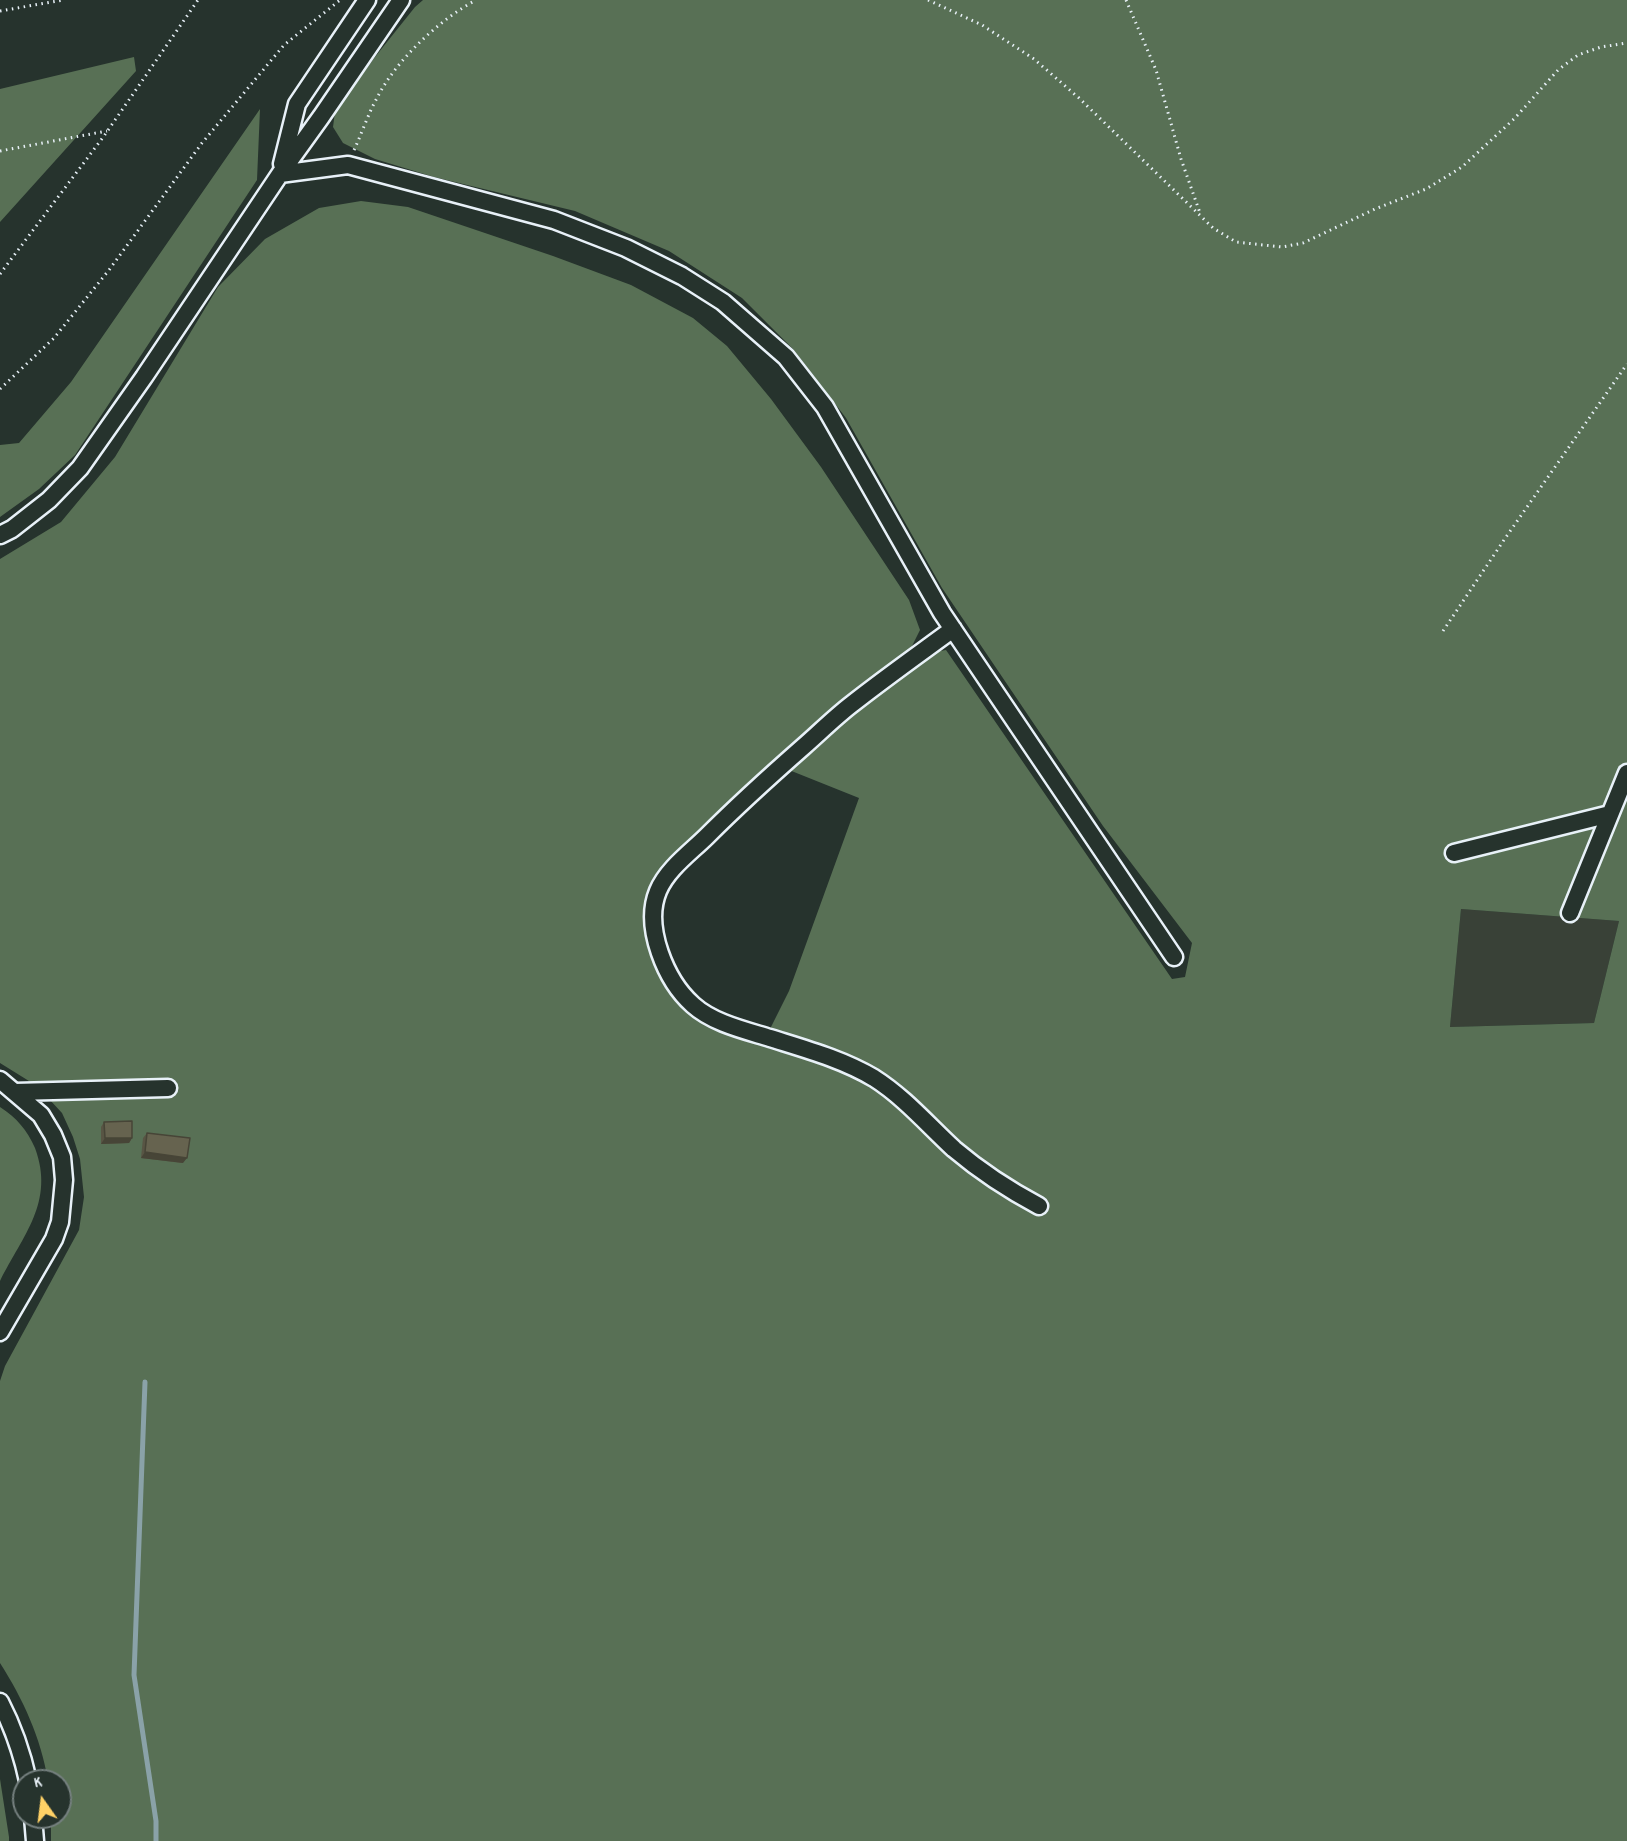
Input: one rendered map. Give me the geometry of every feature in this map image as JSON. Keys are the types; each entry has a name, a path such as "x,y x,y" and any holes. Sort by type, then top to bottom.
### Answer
{"street":[{"path":"280,174 297,105 367,0"},
{"path":"0,535 12,529 49,500 80,468 401,0"},
{"path":"280,174 348,165 554,220 626,248 682,276 723,302 786,357 825,407 953,629 1174,957"},
{"path":"953,629 850,705 740,803 669,874 658,891 653,911 653,931 662,958 678,988 693,1005 738,1029 841,1061 874,1078 907,1102 955,1149 984,1172 1011,1191 1039,1206"},
{"path":"1570,913 1627,773"},
{"path":"1454,853 1610,814"},
{"path":"0,1080 40,1115 53,1135 62,1157 64,1202 54,1239 0,1332"},
{"path":"15,1092 168,1088"},
{"path":"0,1702 12,1724 26,1769"}],"path":[{"path":"0,11 63,0"},
{"path":"0,274 107,131 198,0"},
{"path":"0,389 54,338 108,270 202,143 284,45 340,0"},
{"path":"348,165 377,97 400,63 434,30 476,0"},
{"path":"928,0 982,26 1034,59 1079,98 1214,228 1236,242 1282,247 1303,243 1375,209 1426,189 1462,167 1515,118 1558,70 1578,55 1601,47 1627,43"},
{"path":"1126,0 1156,70 1181,159 1201,216"},
{"path":"0,151 107,131"},
{"path":"1443,631 1627,364"}],"shaded area":[{"path":"1461,909 1619,921 1594,1023 1450,1027"}],"green space":[{"path":"423,0 1627,0 1627,1841 51,1841 51,1829 72,1829 72,1769 46,1769 30,1719 0,1663 0,1381 5,1366 79,1230 84,1197 80,1159 62,1113 37,1086 0,1063 0,559 61,522 115,457 218,287 265,239 319,208 361,201 408,207 631,285 693,318 727,346 771,399 821,467 909,600 920,630 911,648 841,701 699,832 661,872 646,921 698,1015 829,1062 883,1090 966,1153 921,1106 769,1031 789,991 859,798 789,770 856,710 934,652 946,650 1172,979 1185,977 1192,943 1103,826 942,588 846,418 793,349 742,298 669,251 575,211 434,177 375,159 343,143 333,127 335,112 375,57","holes":["1461,909 1619,921 1594,1023 1450,1027","1003,1180 1047,1203 1044,1212"]},
{"path":"134,57 136,71 0,222 0,89"},
{"path":"260,109 257,180 75,455 39,489 0,517 0,445 19,443 71,382"},
{"path":"0,1107 16,1120 32,1142 40,1167 41,1185 34,1218 0,1281"},
{"path":"0,1779 9,1837 9,1841 0,1841"}],"building":[{"path":"132,1121 132,1138 105,1138 104,1122"},
{"path":"147,1133 190,1138 187,1158 145,1152"}],"waterway":[{"path":"145,1382 134,1675 156,1821 156,1841"}]}
